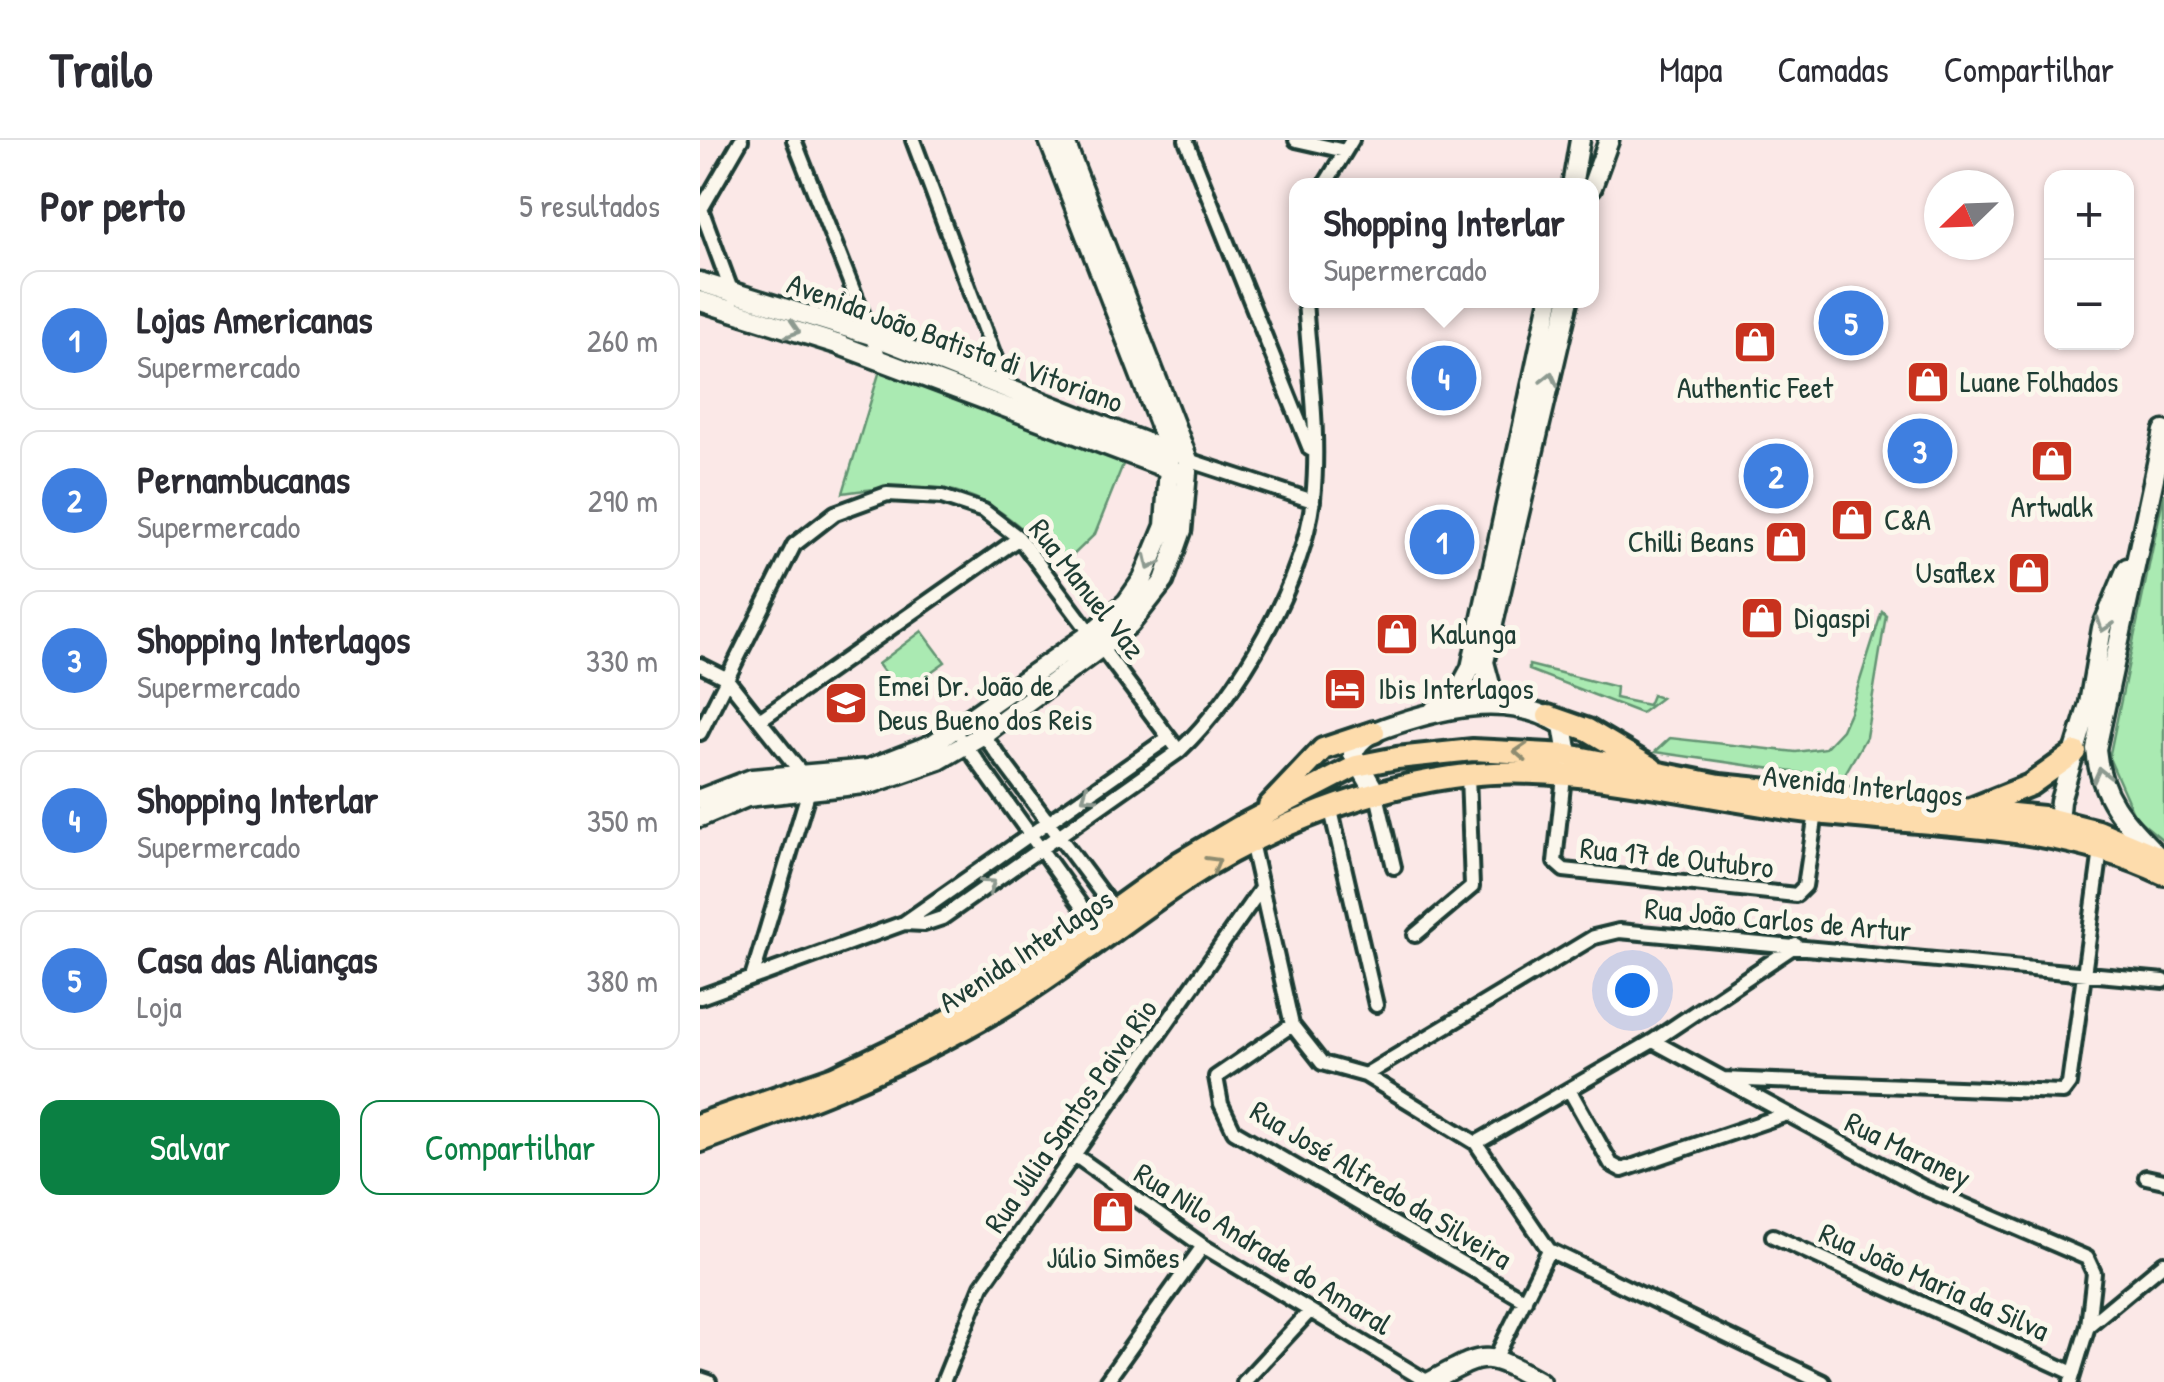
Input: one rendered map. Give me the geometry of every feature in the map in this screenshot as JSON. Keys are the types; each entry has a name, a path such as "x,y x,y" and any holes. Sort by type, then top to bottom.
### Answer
{"main road":[{"path":"1548,716 1588,730 1667,776"},
{"path":"1264,812 1295,774 1323,749 1374,732"},
{"name":"Avenida Interlagos","path":"700,1124 834,1077 897,1048 1015,982 1180,862 1264,812 1356,766 1473,750 1568,755 1667,776 1964,811 2058,828 2159,856"},
{"path":"1964,811 2030,785 2076,752"},
{"name":"Avenida Interlagos","path":"700,1141 854,1085 936,1044 1018,997 1190,876 1252,842 1377,795 1468,774 1557,776 1816,813 2058,828 2101,850 2164,874"}],"street":[{"path":"734,312 734,292 700,209 740,140"},
{"path":"794,140 881,361"},
{"path":"913,140 1014,412"},
{"path":"1048,140 1179,464"},
{"path":"700,798 752,779 806,783 887,779 969,733 1098,639 1156,555 1179,464 1064,140"},
{"path":"1186,140 1315,461"},
{"path":"1296,140 1348,145 1329,178"},
{"path":"1595,178 1602,141"},
{"path":"1574,178 1579,149 1601,162"},
{"name":"Avenida João Batista di Vitoriano","path":"700,282 874,336 1179,464"},
{"name":"Avenida João Batista di Vitoriano","path":"700,302 881,361 1014,412 1179,464"},
{"path":"904,923 938,920 1179,752 1212,720 1265,629 1294,568 1312,501 1315,461 1306,308"},
{"path":"1432,712 1456,694 1471,668 1548,308"},
{"path":"1513,707 1491,688 1484,662 1566,308"},
{"path":"1286,388 1310,378"},
{"path":"2159,856 2114,810 2098,772 2096,749 2164,430"},
{"path":"1179,464 1312,501"},
{"name":"Rua Manuel Vaz","path":"700,733 794,546 818,524 857,502 887,494 963,501 1019,538 1179,752"},
{"path":"2058,828 2102,628 2141,535"},
{"path":"762,720 1019,538"},
{"path":"700,665 726,678 762,720 806,783"},
{"path":"1394,867 1377,795 1356,766 1355,748 1374,732 1432,712 1472,704 1513,707 1548,716 1566,730 1568,755 1557,776"},
{"path":"969,733 1048,823 1114,910"},
{"path":"969,733 1030,836 1095,925"},
{"path":"700,997 904,923 1168,738"},
{"path":"1415,935 1472,887 1468,774"},
{"name":"Rua 17 de Outubro","path":"1557,776 1555,862 1564,870 1796,894 1806,886 1816,813"},
{"path":"700,817 747,798 806,783"},
{"path":"752,978 806,783"},
{"path":"1331,810 1376,1005"},
{"path":"1252,842 1292,1025 1322,1063 1365,1075 1476,1142 1549,1250 1823,1382"},
{"path":"1722,1079 2060,1093 2069,1084 2101,850"},
{"name":"Rua Júlia Santos Paiva Rio","path":"944,1382 973,1300 1260,890"},
{"name":"Rua João Carlos de Artur","path":"1365,1075 1606,933 1634,931 2164,981"},
{"path":"1476,1142 1652,1041 1796,945"},
{"name":"Rua José Alfredo da Silveira","path":"1292,1025 1216,1077 1234,1131 1525,1300"},
{"name":"Rua Maraney","path":"1652,1041 1924,1188 2086,1258 2094,1273 2088,1326 2072,1377"},
{"path":"1570,1091 1610,1164 1622,1170 1784,1115"},
{"name":"Rua Nilo Andrade do Amaral","path":"1074,1154 1203,1246 1429,1382"},
{"path":"2146,1177 2164,1181"},
{"name":"Rua João Maria da Silva","path":"1773,1236 2072,1377"},
{"path":"1106,1382 1203,1246"},
{"path":"1496,1357 1549,1250"},
{"path":"2088,1326 2164,1262"},
{"path":"1244,1382 1310,1311"},
{"path":"1429,1382 1467,1362 1496,1357 1540,1382"},
{"path":"700,1380 708,1382"}],"green space":[{"path":"881,367 1124,462 1095,534 1061,567 1010,519 964,494 912,487 843,493"},
{"path":"2164,493 2164,841 2135,817 2109,758"},
{"path":"1882,611 1886,615 1866,737 1842,779 1655,752 1670,738 1796,752 1825,748 1842,730 1850,712"},
{"path":"922,631 945,662 900,694 878,664"},
{"path":"1529,665 1616,687 1615,698 1648,705 1652,695 1661,698 1641,713 1529,670"}],"place":[{"name":"Casa das Alianças","path":"1851,323"},
{"name":"Authentic Feet","path":"1755,342"},
{"name":"Shopping Interlar","path":"1444,378"},
{"name":"Luane Folhados","path":"1928,382"},
{"name":"Shopping Interlagos","path":"1920,451"},
{"name":"Artwalk","path":"2052,461"},
{"name":"Pernambucanas","path":"1776,476"},
{"name":"C&A","path":"1852,520"},
{"name":"Lojas Americanas","path":"1442,542"},
{"name":"Chilli Beans","path":"1786,542"},
{"name":"Usaflex","path":"2029,573"},
{"name":"Digaspi","path":"1762,618"},
{"name":"Kalunga","path":"1397,634"},
{"name":"Ibis Interlagos","path":"1345,689"},
{"name":"Emei Dr. João de Deus Bueno dos Reis","path":"846,703"},
{"name":"Júlio Simões","path":"1113,1212"}]}
